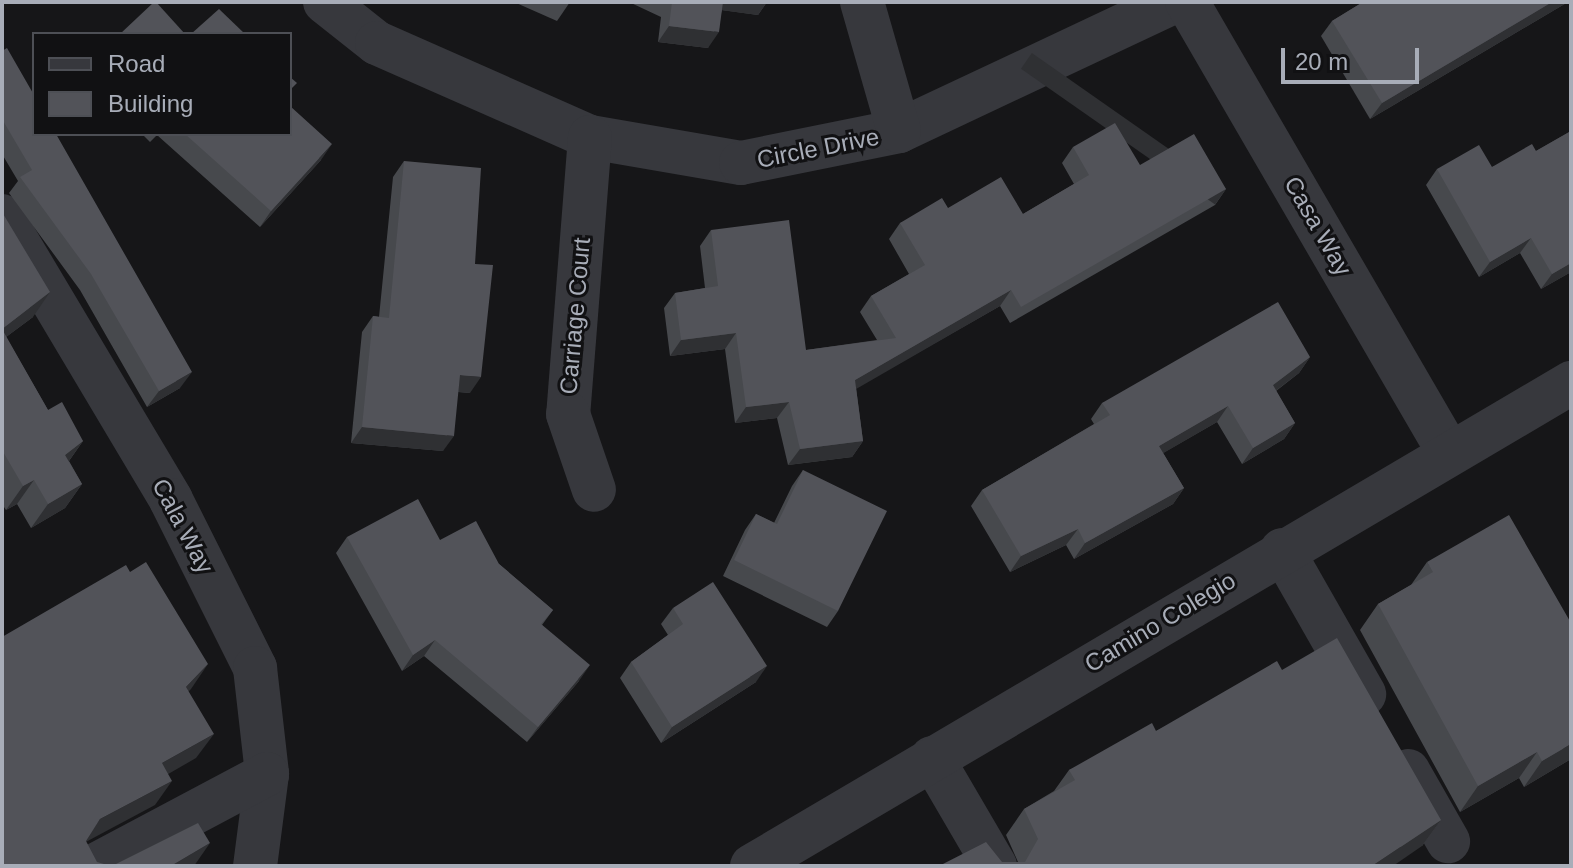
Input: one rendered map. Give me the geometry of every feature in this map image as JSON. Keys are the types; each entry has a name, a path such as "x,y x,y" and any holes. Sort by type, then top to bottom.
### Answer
{"street":[{"name":"Circle Drive","path":"325,2 377,43 590,137 741,163 899,131 1173,2"},
{"path":"862,2 899,131"},
{"name":"Casa Way","path":"1187,2 1448,451"},
{"name":"Carriage Court","path":"590,137 568,414 594,490"},
{"name":"Cala Way","path":"2,216 171,500 255,668 267,774 255,866"},
{"name":"Camino Colegio","path":"752,866 1448,451 1571,383"},
{"path":"1282,550 1448,841"},
{"path":"932,758 995,866"},
{"path":"94,866 267,774"}],"building":[{"path":"156,2 183,32 122,32"},
{"path":"672,2 723,2 719,32 669,26"},
{"path":"1363,2 1552,2 1382,103 1332,21"},
{"path":"219,9 243,32 193,32"},
{"path":"7,48 32,92 32,136 57,136 192,372 159,391 91,274 20,177 32,170 2,119 2,51"},
{"path":"292,108 332,144 271,211 187,136 292,136"},
{"path":"1115,123 1140,165 1194,134 1226,189 1021,307 1011,290 855,380 863,441 800,449 789,402 746,407 736,333 681,340 675,293 718,286 711,230 789,220 806,350 896,338 871,296 925,265 900,223 942,198 948,208 1001,177 1023,214 1089,175 1073,147"},
{"path":"1571,131 1571,263 1552,274 1531,238 1490,262 1437,169 1479,145 1492,167 1532,144 1536,151"},
{"path":"404,161 481,168 475,264 493,265 481,377 460,375 454,436 362,427 373,316 389,318"},
{"path":"2,212 50,292 2,329"},
{"path":"1278,302 1310,357 1273,385 1295,423 1253,448 1228,406 1159,446 1184,488 1085,543 1078,529 1021,556 982,490 1110,415 1102,403"},
{"path":"2,329 48,410 62,402 83,441 65,455 82,484 48,504 34,480 23,486 2,450"},
{"path":"803,470 887,511 838,611 734,560 756,514 777,524"},
{"path":"418,499 440,540 476,521 499,564 553,610 541,624 590,665 538,727 435,640 413,655 347,537"},
{"path":"1509,515 1571,623 1571,744 1542,761 1537,752 1478,786 1378,604 1433,572 1427,562"},
{"path":"146,562 208,664 186,687 214,734 162,763 172,781 100,819 86,841 97,862 111,866 2,866 2,637 126,565 130,572"},
{"path":"713,582 767,666 672,727 631,662 683,624 673,608"},
{"path":"1337,638 1441,820 1372,866 939,866 986,842 1002,862 1025,862 1038,839 1024,809 1075,780 1069,770 1152,723 1156,731 1277,661 1282,670"},
{"path":"198,823 210,843 171,866 112,866"}]}
